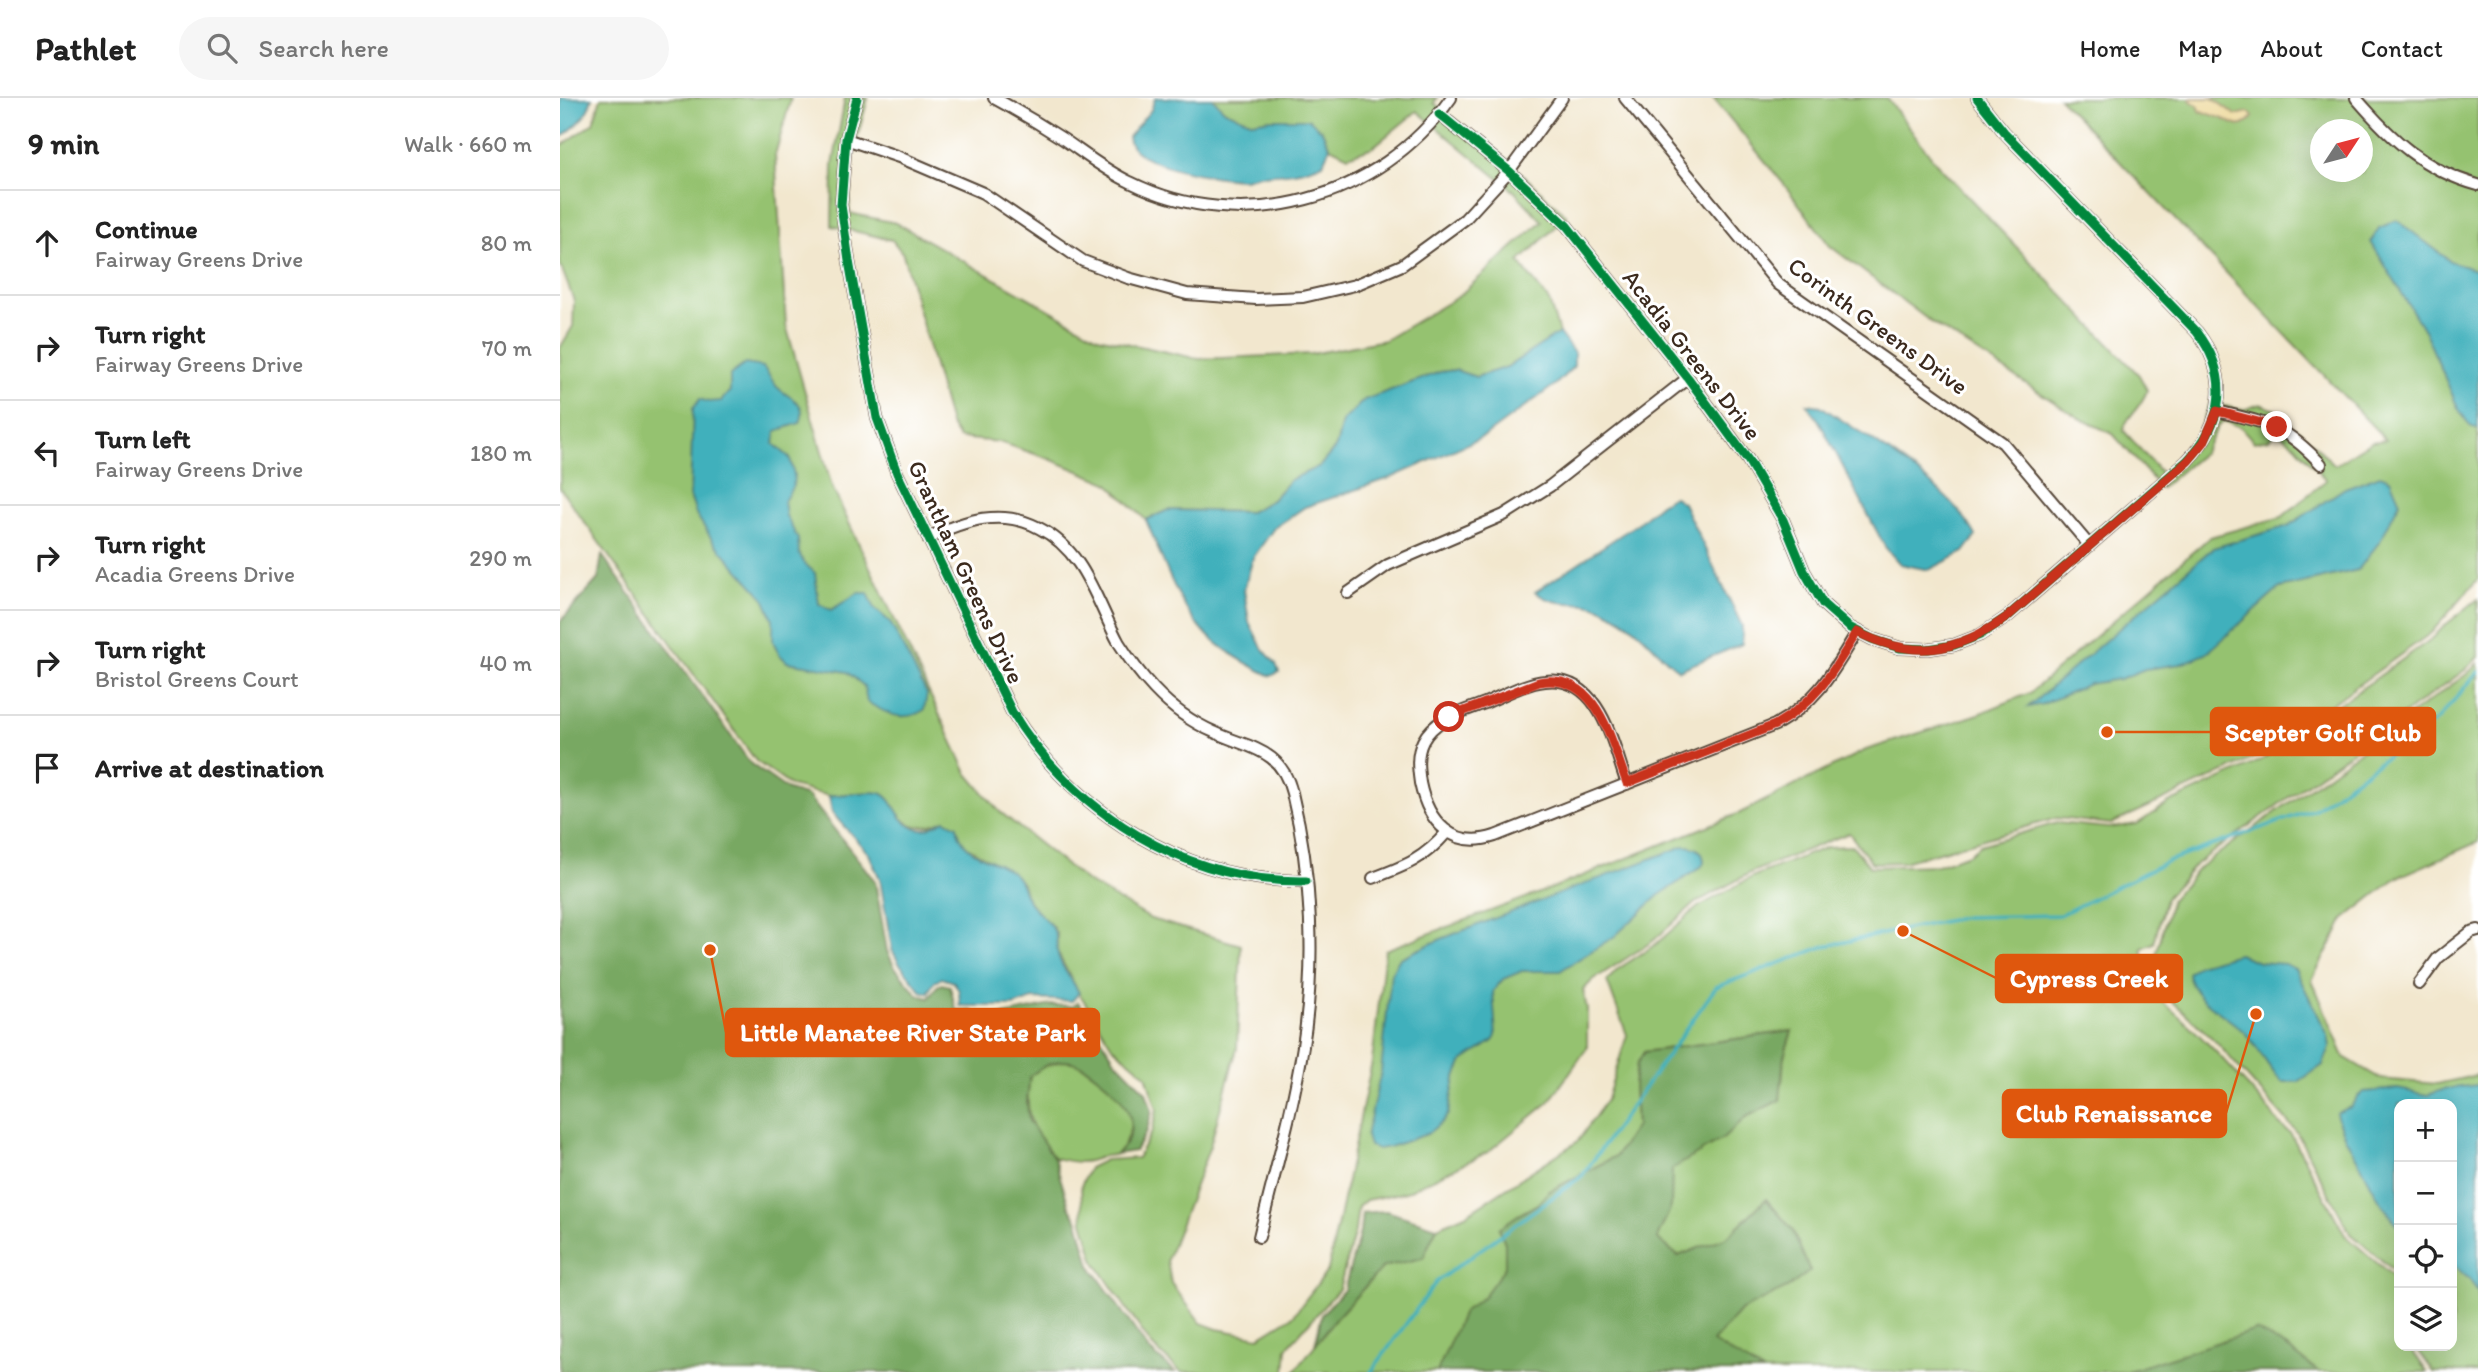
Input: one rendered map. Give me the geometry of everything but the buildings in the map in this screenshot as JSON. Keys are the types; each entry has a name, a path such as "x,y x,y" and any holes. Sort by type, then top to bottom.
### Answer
{"street":[{"name":"Grantham Greens Drive","path":"857,98 846,139 841,205 877,418 897,474 1012,712 1045,759 1077,792 1134,834 1174,854 1216,870 1275,880 1306,881"},
{"path":"994,98 1027,116 1128,182 1168,198 1204,206 1234,208 1286,205 1343,187 1376,170 1400,153 1451,98"},
{"path":"846,139 899,157 983,193 1083,261 1128,278 1187,294 1256,299 1303,297 1355,285 1402,265 1465,219 1508,171 1562,98"},
{"name":"Corinth Greens Drive","path":"1625,98 1778,284 2003,443 2089,545"},
{"name":"Acadia Greens Drive","path":"1439,114 1508,171 1567,226 1688,378 1770,493 1817,595 1839,620 1883,644 1913,650 1944,648 1968,641 2007,617 2197,451 2209,432 2217,411 2218,375 2204,341 2004,132 1977,98"},
{"path":"2356,98 2379,125 2407,151 2436,170 2478,186"},
{"path":"1348,593 1388,565 1504,515 1550,486 1688,378"},
{"path":"2217,411 2277,427 2294,437 2321,464"},
{"path":"928,538 963,522 985,518 1007,518 1039,528 1068,548 1082,567 1119,643 1155,690 1188,718 1216,734 1265,753 1283,769 1293,796 1306,881 1310,978 1301,1062 1259,1237"},
{"path":"1627,783 1602,717 1592,700 1585,692 1555,680 1539,682 1440,722 1424,739 1418,763 1423,798 1433,819 1447,831 1469,838 1489,838 1775,725 1798,712 1814,698 1857,632"},
{"path":"1373,878 1416,861 1435,846 1447,831"},
{"path":"2419,984 2438,958 2471,932 2478,930"}],"green space":[{"path":"601,98 791,98 775,155 786,325 832,487 967,773 999,811 1086,881 1151,919 1241,945 1237,1048 1210,1146 1167,1260 1171,1283 1201,1323 1217,1329 1259,1337 1293,1316 1328,1270 1372,1062 1385,950 1555,887 1740,813 1866,750 1976,715 2030,693 2210,537 2282,517 2326,480 2295,445 2276,431 2269,439 2254,442 2241,427 2224,421 2218,426 2203,453 2161,488 2113,434 2079,418 1931,322 1830,246 1783,183 1713,98 1887,98 1936,163 2139,375 2147,390 2127,421 2124,431 2162,474 2196,439 2210,403 2243,410 2260,404 2276,410 2281,420 2300,431 2335,465 2371,442 2386,440 2059,98 2478,98 2478,579 2431,633 2257,757 2111,824 2057,818 1904,862 1872,863 1849,833 1752,872 1695,903 1653,941 1593,980 1583,990 1587,1009 1587,1048 1549,1102 1488,1152 1406,1192 1366,1200 1358,1207 1355,1231 1339,1289 1287,1348 1285,1372 1181,1372 1152,1346 1095,1262 1083,1221 1081,1186 1089,1168 1105,1160 1137,1158 1152,1131 1157,1110 1146,1075 1112,1046 1079,993 1057,952 1057,935 1052,926 1041,917 1026,897 1022,884 1014,874 964,845 945,820 926,826 911,825 899,816 888,798 857,793 829,796 791,786 756,761 560,488 560,348 573,326 574,301 560,264 560,147 593,123"},
{"path":"845,98 868,98 852,157 849,213 896,223 1098,337 1199,359 1311,354 1385,340 1459,296 1542,221 1515,192 1417,111 1373,147 1348,156 1330,147 1322,131 1271,119 1253,122 1225,111 1212,98 1437,98 1434,103 1520,172 1567,216 1519,262 1549,301 1559,333 1507,367 1476,377 1455,370 1440,372 1364,400 1342,422 1336,447 1320,466 1290,480 1272,500 1250,512 1168,510 1146,520 1108,483 999,442 959,438 950,424 903,254 892,240 832,226 833,165"},
{"path":"602,555 751,764 788,790 808,796 875,881 887,951 894,966 918,995 929,998 937,986 950,986 956,1010 972,1011 979,1020 1051,1005 1073,1006 1078,1002 1115,1060 1146,1092 1152,1111 1147,1130 1135,1151 1116,1154 1130,1133 1131,1123 1123,1103 1108,1085 1086,1068 1074,1063 1055,1062 1030,1076 1027,1101 1029,1121 1054,1158 1069,1206 1078,1221 1090,1265 1148,1349 1175,1372 560,1372 560,622 598,579"},
{"path":"2478,599 2478,657 2465,670 2196,864 2166,898 2154,943 2142,948 2150,992 2213,1049 2278,1123 2291,1134 2345,1235 2394,1278 2394,1351 2413,1351 2427,1372 1294,1372 1337,1317 1383,1267 1422,1258 1437,1227 1465,1215 1578,1141 1607,1099 1627,1035 1607,981 1618,969 1656,944 1698,907 1754,876 1827,847 1853,846 1870,867 1937,865 1969,854 1980,845 2057,823 2109,828 2137,824 2169,803 2260,761 2434,637","holes":["1792,1031 1784,1056 1782,1084 1505,1262 1505,1243 1500,1228 1538,1204 1548,1192 1616,1156 1636,1126 1634,1085 1637,1064 1644,1052"]},
{"path":"2478,663 2478,842 2396,878 2344,919 2312,980 2344,1057 2381,1079 2437,1084 2478,1075 2478,1372 2434,1372 2419,1351 2457,1351 2457,1099 2394,1099 2394,1271 2350,1233 2296,1131 2215,1041 2157,987 2156,955 2171,900 2200,867 2468,673"},
{"path":"1792,1031 1784,1056 1780,1100 1746,1117 1724,1138 1672,1169 1671,1207 1657,1238 1678,1256 1727,1237 1766,1199 1792,1229 1810,1271 1789,1287 1740,1311 1713,1342 1763,1372 1437,1372 1463,1312 1484,1296 1505,1267 1505,1243 1499,1228 1538,1204 1548,1192 1616,1156 1636,1126 1634,1085 1637,1064 1644,1052"},
{"path":"1061,1061 1078,1062 1091,1069 1109,1084 1125,1104 1130,1125 1124,1145 1117,1154 1083,1162 1054,1158 1039,1137 1029,1112 1029,1076 1043,1067"},
{"path":"1386,1211 1437,1227 1423,1258 1383,1267 1315,1345 1322,1314 1344,1290 1360,1232 1362,1213"},
{"path":"2256,1330 2286,1347 2319,1372 2125,1372"}],"sand":[{"path":"2191,98 2212,98 2236,115 2249,112 2253,117 2244,125 2236,125 2200,112"}],"water":[{"path":"560,98 592,98 580,121 560,138"},
{"path":"1155,98 1212,98 1225,111 1253,122 1309,119 1322,131 1330,147 1323,163 1307,169 1244,179 1216,177 1177,169 1143,156 1133,147 1128,137 1151,110"},
{"path":"2397,220 2450,261 2478,271 2478,429 2470,426 2458,408 2425,332 2371,242 2379,228"},
{"path":"1559,333 1574,353 1574,366 1556,384 1485,436 1393,477 1305,507 1274,528 1253,558 1244,590 1249,622 1262,648 1276,664 1279,672 1271,676 1241,660 1212,639 1196,623 1175,587 1146,520 1168,510 1250,512 1272,500 1290,480 1320,466 1336,447 1342,422 1364,400 1440,372 1455,370 1476,377 1507,367"},
{"path":"745,364 763,367 777,387 802,410 800,423 776,431 774,444 790,458 794,475 793,486 784,501 786,516 798,539 799,553 804,563 815,573 819,604 831,610 858,593 868,593 875,609 890,622 927,694 924,710 909,716 895,715 867,702 864,686 847,672 787,662 779,654 773,641 773,619 764,598 713,541 696,514 690,496 693,408 700,399 708,402 721,401 730,391 730,375"},
{"path":"1807,404 1821,406 1928,481 1964,517 1976,536 1964,552 1929,570 1900,564 1885,547 1819,421"},
{"path":"2380,475 2390,479 2400,502 2380,541 2358,570 2280,588 2206,654 2181,664 2145,669 2120,679 2089,684 2043,704 2028,707 2213,548 2288,526 2345,488"},
{"path":"1673,496 1683,503 1742,626 1742,644 1679,670 1624,620 1595,606 1553,601 1535,592 1637,524"},
{"path":"877,792 886,796 903,819 915,828 925,829 945,820 957,826 960,837 973,851 1016,876 1028,900 1055,932 1058,955 1079,993 1072,1001 1033,999 1013,1006 960,1006 959,991 954,982 942,978 933,983 928,993 921,991 892,950 880,879 869,854 832,813 829,796"},
{"path":"1684,846 1701,852 1704,863 1701,867 1658,896 1615,936 1560,971 1522,971 1503,979 1493,991 1496,1036 1493,1041 1463,1061 1455,1079 1448,1114 1443,1121 1427,1134 1389,1147 1378,1149 1369,1146 1366,1136 1381,1072 1391,973 1400,958 1441,939"},
{"path":"2238,954 2259,962 2285,964 2295,969 2328,1035 2330,1047 2323,1065 2298,1082 2282,1082 2245,1033 2203,999 2191,983 2188,973 2198,965"},
{"path":"2478,1085 2478,1292 2457,1268 2457,1099 2394,1099 2394,1220 2375,1192 2344,1135 2336,1113 2351,1107 2364,1092 2397,1089 2428,1095 2445,1089"}],"waterway":[{"path":"1371,1372 1437,1281 1582,1176 1716,987 1825,946 1965,917 2060,915 2168,861 2315,809 2437,720 2478,672"}],"cycle path":[{"path":"857,98 846,139 841,205 877,418 897,473 1012,712 1038,748 1067,781 1101,810 1137,835 1177,855 1218,870 1261,878 1306,881"},
{"path":"1439,114 1509,171 1567,226 1688,378 1748,460 1783,520 1804,571 1823,604 1849,627 1872,639 1900,648 1928,649 1954,645 1980,635 2007,617 2187,461 2209,430 2219,398 2215,365 2197,332 2004,132 1977,98"}],"place":[{"name":"Scepter Golf Club","path":"2107,732"},
{"name":"Cypress Creek","path":"1903,931"},
{"name":"Little Manatee River State Park","path":"710,950"},
{"name":"Club Renaissance","path":"2256,1014"}],"route":[{"path":"1449,717 1531,684 1546,680 1563,681 1585,692 1598,708 1627,783 1775,725 1798,712 1814,698 1827,681 1857,632 1883,644 1913,650 1944,648 1980,635 2007,617 2188,461 2204,442 2217,411 2277,427"}]}
